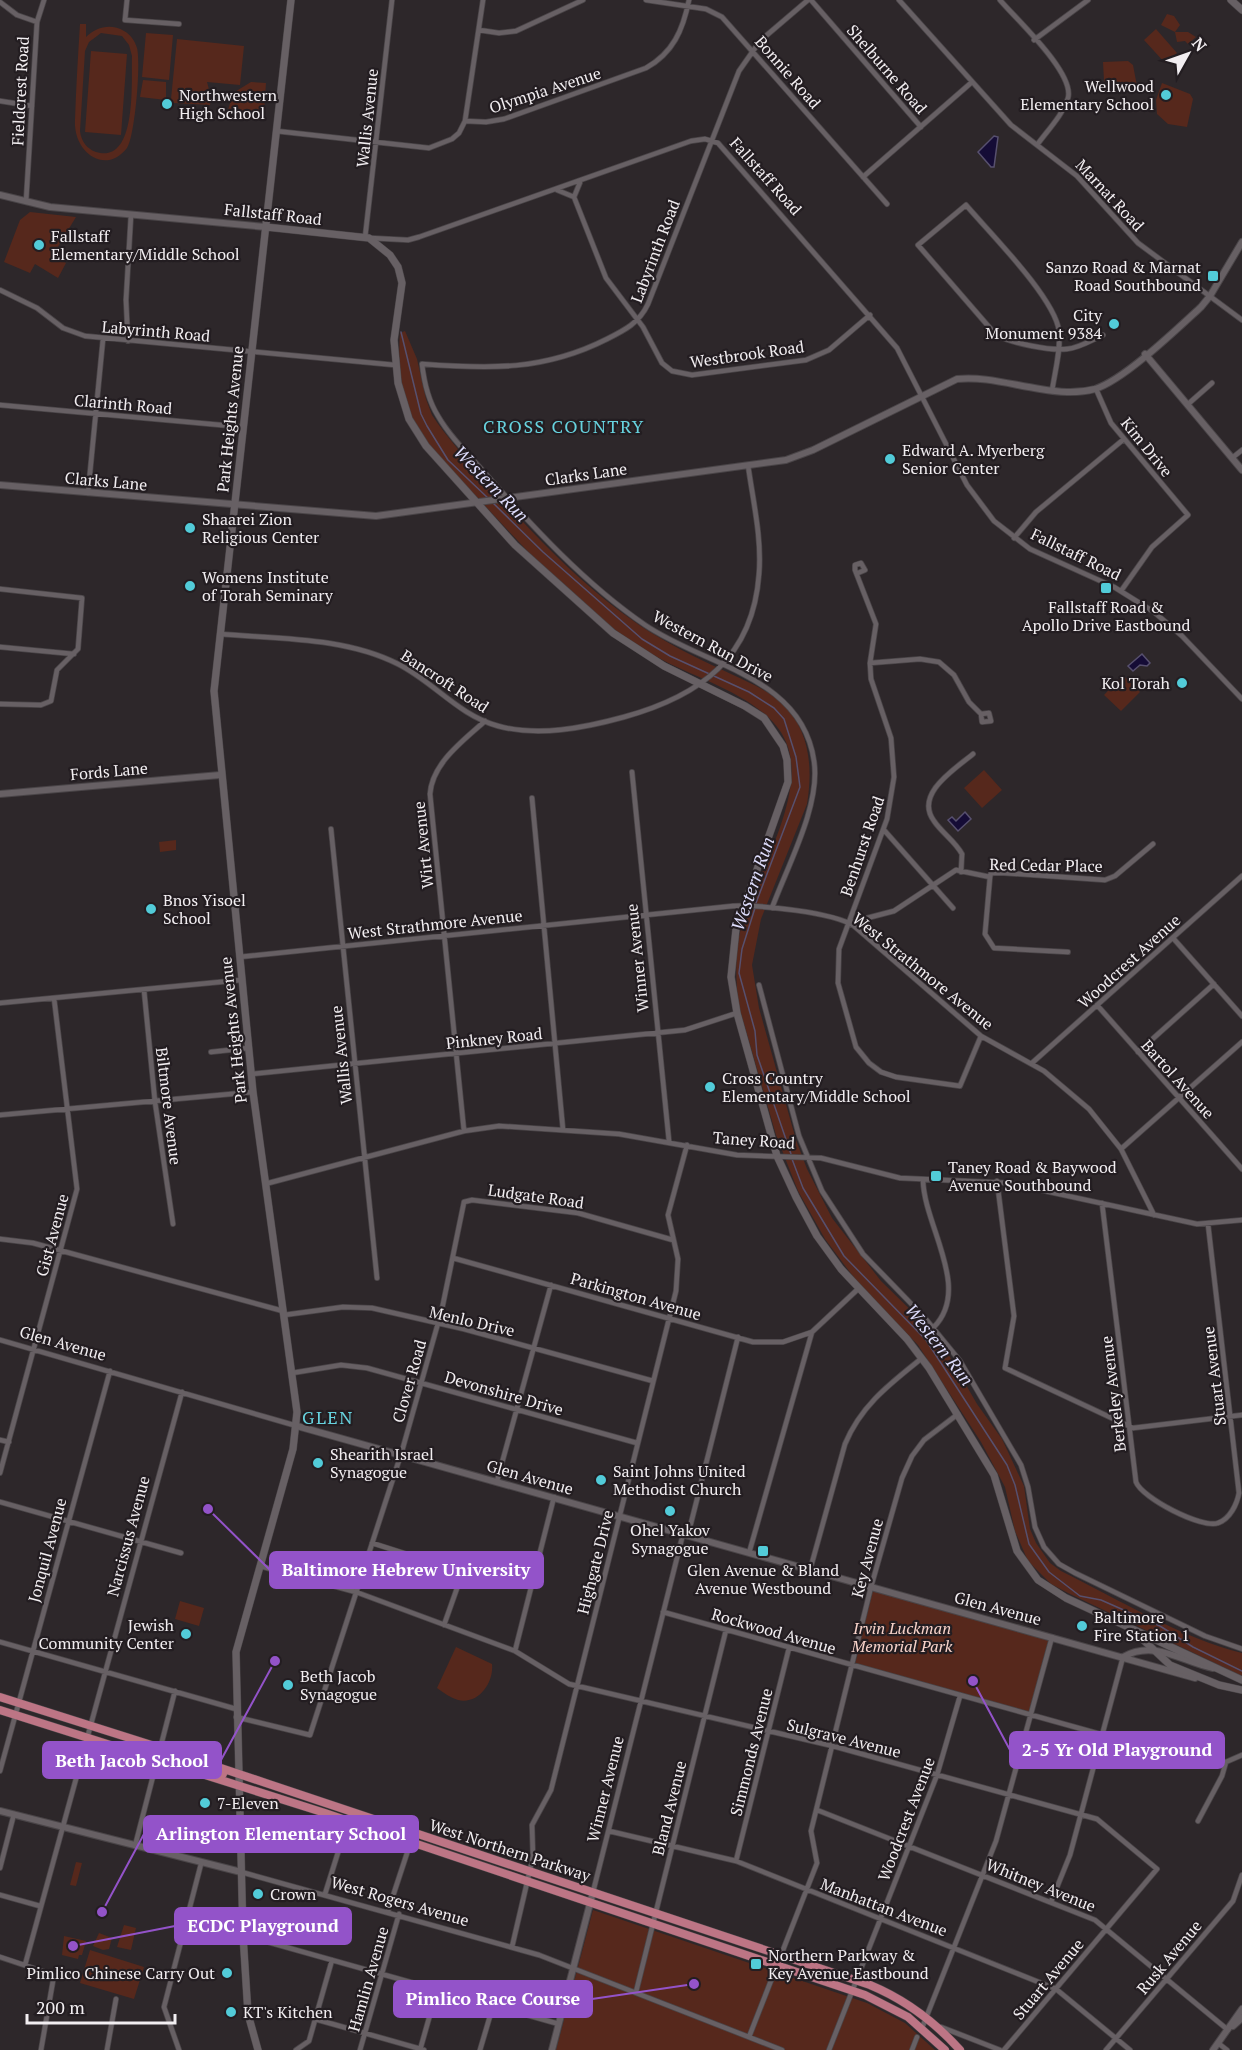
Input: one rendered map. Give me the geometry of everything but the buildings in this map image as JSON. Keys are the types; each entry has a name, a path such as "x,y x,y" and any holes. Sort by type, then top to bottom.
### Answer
{"main road":[{"name":"Park Heights Avenue","path":"258,2050 248,2014 243,1935 236,1652 293,1449 297,1425 248,1048 220,775 214,691 291,0"},
{"path":"1231,0 1242,10"},
{"name":"Fallstaff Road","path":"266,227 367,238"},
{"path":"367,238 393,259 402,277 394,340 395,365 405,408 418,436 476,503 530,560 606,628 646,656 704,682 764,718 780,739 787,760 788,782 747,906 734,938 732,983 737,1013 777,1156 817,1236 858,1289 922,1358 958,1414 998,1482 1014,1544 1026,1566 1051,1590 1242,1680"},
{"path":"1130,1629 1170,1665 1219,1685 1242,1690"},
{"name":"West Northern Parkway","path":"0,1698 238,1773 856,1980 893,1995 926,2017 960,2050"},
{"name":"West Northern Parkway","path":"0,1710 348,1821 852,1990 888,2005 922,2028 945,2050"},
{"path":"173,1764 184,1762 233,1777 238,1773"}],"street":[{"path":"36,22 44,0"},
{"path":"126,0 125,20 179,24"},
{"name":"Wallis Avenue","path":"367,238 392,0"},
{"path":"276,131 436,147 456,136 465,121 483,0"},
{"path":"479,30 508,33 516,31 583,0"},
{"name":"Bonnie Road","path":"646,0 717,14 752,50 886,204"},
{"name":"Olympia Avenue","path":"465,121 486,122 504,119 646,68 672,47 681,31 689,0"},
{"name":"Labyrinth Road","path":"422,364 493,368 542,363 588,348 638,321 648,304 736,76 752,50 809,0"},
{"name":"Shelburne Road","path":"809,0 921,127"},
{"name":"Marnat Road","path":"899,0 1011,125 1077,176 1138,243 1242,320"},
{"path":"999,0 1064,75 1069,93 1062,109 1037,145"},
{"path":"1034,40 1088,0"},
{"name":"Fieldcrest Road","path":"0,2 17,15 36,22 26,203"},
{"path":"863,177 972,82"},
{"path":"0,101 32,106"},
{"name":"Fallstaff Road","path":"367,238 408,240 419,237 691,141 711,140 726,150 870,315 900,353 976,500 994,521 1014,538 1040,554 1121,591 1175,629 1242,699"},
{"path":"553,190 574,197 581,180"},
{"name":"Fallstaff Road","path":"0,195 26,203 266,227"},
{"name":"Westbrook Road","path":"574,197 600,267 612,288 638,321 662,363 672,371 692,375 812,358 832,347 870,315"},
{"path":"1052,391 1058,348 1057,324 1048,304 966,205 918,245 991,331 1014,342 1058,348 1074,347 1103,335"},
{"path":"128,341 126,300 131,215"},
{"name":"Clarks Lane","path":"0,485 376,516 748,465 803,454 951,380 964,378 1052,391 1075,392 1095,389 1112,381 1210,296 1242,242"},
{"name":"Labyrinth Road","path":"0,290 37,308 70,331 103,339 395,365"},
{"path":"88,493 103,339"},
{"path":"1145,354 1242,470"},
{"name":"Western Run Drive","path":"422,364 426,390 441,422 507,499 600,589 631,615 672,641 764,686 787,703 804,727 814,759 815,782 811,802 772,908"},
{"path":"1187,405 1212,383"},
{"name":"Kim Drive","path":"1095,389 1108,418 1188,515 1152,547 1121,591"},
{"name":"Clarinth Road","path":"0,405 243,427"},
{"path":"1014,538 1036,512 1124,439"},
{"path":"1232,458 1242,450"},
{"name":"Bancroft Road","path":"220,634 342,645 375,654 406,668 456,706 485,721 522,729 553,730 588,726 662,705 704,682 717,672 723,666 747,623 759,574 758,537 748,465"},
{"name":"Benhurst Road","path":"858,573 876,624 870,663 871,678 893,747 893,792 884,830 839,949 837,974 853,1040 860,1053 875,1068 888,1075 960,1086 981,1036"},
{"path":"0,590 82,598 79,645 74,654 57,670 51,701 41,705 0,704"},
{"path":"0,647 74,654"},
{"path":"870,663 926,658 939,662 954,675 969,702 981,714"},
{"name":"Wirt Avenue","path":"464,1131 430,785 447,758 485,721"},
{"path":"849,923 894,911 950,872 956,870 961,872 962,854 934,822 929,802 939,784 973,754"},
{"name":"Winner Avenue","path":"632,772 669,1141"},
{"name":"Fords Lane","path":"0,794 220,775"},
{"path":"532,798 557,1044 563,1130"},
{"name":"Wallis Avenue","path":"331,829 377,1278"},
{"path":"884,830 953,908"},
{"name":"Red Cedar Place","path":"961,872 990,877 991,873 1005,873 1106,880 1115,876 1153,844"},
{"name":"Woodcrest Avenue","path":"1032,1063 1242,876"},
{"path":"990,877 985,934 994,948 1068,952"},
{"name":"West Strathmore Avenue","path":"239,957 747,906 772,908 849,923 981,1036 1032,1063 1089,1109 1121,1149 1154,1215"},
{"path":"1173,938 1242,1016"},
{"path":"0,1003 241,980"},
{"path":"1138,1052 1214,984"},
{"path":"759,985 806,1156 831,1208 862,1254 934,1328 960,1361 979,1398 1016,1455 1028,1487 1035,1527 1044,1547 1053,1558 1075,1574 1182,1626 1242,1649"},
{"name":"Biltmore Avenue","path":"144,990 155,1102 173,1224"},
{"name":"Gist Avenue","path":"0,1473 77,1188 54,998"},
{"name":"Bartol Avenue","path":"1097,1005 1242,1169"},
{"name":"Pinkney Road","path":"251,1074 685,1030 737,1013"},
{"path":"1121,1149 1242,1042"},
{"path":"211,1052 248,1048"},
{"path":"0,1115 253,1092"},
{"name":"Taney Road","path":"265,1184 491,1125 669,1141 737,1155 806,1156 838,1160 888,1176 923,1180 997,1181 1154,1215 1208,1224 1242,1220"},
{"name":"Highgate Drive","path":"512,1947 531,1871 534,1851 532,1825 551,1790 678,1279 678,1259 669,1225 669,1209 687,1145"},
{"path":"923,1180 927,1211 944,1256 949,1298 947,1311 934,1328"},
{"path":"997,1181 1014,1316 1011,1341 1004,1366 1133,1428 1242,1415"},
{"name":"Ludgate Road","path":"462,1200 568,1211 673,1240"},
{"name":"Clover Road","path":"236,1713 310,1735 400,1454 438,1324 453,1258 462,1200"},
{"name":"Berkeley Avenue","path":"1102,1203 1134,1476 1142,1492 1203,1523 1215,1524 1223,1521"},
{"name":"Stuart Avenue","path":"1208,1224 1239,1493 1235,1506 1223,1521"},
{"name":"Menlo Drive","path":"0,1239 33,1243 284,1313 352,1306 438,1324 653,1381"},
{"name":"Parkington Avenue","path":"453,1258 738,1337 774,1343 799,1338 812,1332"},
{"path":"497,1481 550,1285"},
{"path":"749,1553 812,1332 858,1289"},
{"name":"Winner Avenue","path":"552,2050 663,1612 738,1337"},
{"name":"Glen Avenue","path":"0,1340 1219,1685"},
{"path":"810,1570 845,1444 854,1425 872,1399 922,1358"},
{"name":"Devonshire Drive","path":"292,1373 350,1365 420,1382 638,1443"},
{"name":"Jonquil Avenue","path":"0,1771 110,1371"},
{"name":"Narcissus Avenue","path":"25,1965 103,1671 182,1392"},
{"name":"Key Avenue","path":"750,2037 818,1860 811,1834 872,1587 908,1463 933,1431 958,1414"},
{"path":"0,1440 9,1442"},
{"path":"515,1652 554,1497"},
{"path":"0,1502 181,1553"},
{"path":"372,1543 457,1569 462,1573 444,1625"},
{"name":"Sulgrave Avenue","path":"260,1566 356,1593 515,1652 562,1681 704,1718 833,1746 1080,1814 1100,1821 1157,1869"},
{"name":"Rockwood Avenue","path":"663,1612 1186,1758 1227,1762"},
{"name":"Bland Avenue","path":"636,1992 726,1630"},
{"path":"922,2028 983,1875 1009,1794 1052,1637"},
{"path":"0,1642 175,1691 236,1713"},
{"name":"Simmonds Avenue","path":"736,1861 789,1648"},
{"name":"Glen Avenue","path":"1123,1657 1131,1653 1154,1651 1172,1653 1195,1664 1219,1670"},
{"path":"1051,1902 1067,1863 1123,1657"},
{"path":"135,1846 175,1691"},
{"name":"Woodcrest Avenue","path":"829,2050 937,1775 960,1695"},
{"path":"1198,1821 1225,1772 1227,1762 1242,1755"},
{"name":"Whitney Avenue","path":"817,1810 1095,1920 1228,2030"},
{"name":"West Rogers Avenue","path":"0,1811 325,1894 512,1947 574,1968 782,2050"},
{"path":"325,1894 351,1811"},
{"path":"0,1868 14,1814"},
{"name":"Manhattan Avenue","path":"609,1831 736,1861 1056,1989 1130,2050"},
{"name":"Hamlin Avenue","path":"388,1911 414,1832"},
{"path":"179,2050 165,2005 201,1864"},
{"name":"Stuart Avenue","path":"1002,2050 1157,1869"},
{"name":"Rusk Avenue","path":"1107,2050 1233,1901 1242,1875"},
{"path":"0,1895 40,1906"},
{"name":"Hamlin Avenue","path":"360,2050 399,1914"},
{"path":"243,1935 559,2024"},
{"path":"0,1958 54,1975 41,2050"},
{"path":"296,2050 307,2045 332,1960"},
{"path":"315,2019 421,2050 437,1990"},
{"path":"107,2050 116,1999"},
{"path":"480,2050 493,2006"},
{"path":"1213,2050 1242,2009"},
{"path":"1228,2030 1242,2018"},
{"path":"936,2025 1002,2050"},
{"path":"912,2050 917,2037"},
{"path":"1218,2043 1227,2050"}],"green space":[{"path":"1167,14 1174,16 1180,25 1175,32 1161,25"},
{"path":"80,24 86,24 86,37 99,29 114,27 119,29 134,40 137,48 136,99 130,141 127,148 109,160 100,160 92,156 79,142 76,132 75,108","holes":["101,33 122,36 129,45 132,56 131,100 126,134 119,146 110,153 96,152 85,144 80,131 85,51 89,42"]},
{"path":"1156,29 1177,53 1165,63 1144,40"},
{"path":"1175,32 1188,32 1196,37 1188,44 1185,41 1177,42"},
{"path":"146,33 173,35 169,80 142,77"},
{"path":"177,39 244,46 240,85 207,82 211,97 210,105 174,103 171,99"},
{"path":"91,51 127,54 121,135 85,132"},
{"path":"1128,61 1133,65 1137,86 1117,91 1104,81 1103,62"},
{"path":"143,80 166,82 166,100 140,97"},
{"path":"251,82 266,83 264,112 261,115 228,110 233,93"},
{"path":"1162,83 1190,94 1193,99 1187,127 1168,124 1157,114 1156,100"},
{"path":"30,212 76,217 53,255 66,263 58,278 35,264 30,273 4,262 20,220"},
{"path":"405,331 417,359 432,415 457,448 502,499 561,561 604,599 650,632 770,694 782,703 799,725 809,763 807,804 761,919 752,965 759,1008 796,1140 807,1169 832,1218 881,1281 943,1345 977,1404 1002,1439 1024,1486 1030,1529 1036,1543 1050,1563 1061,1571 1173,1628 1220,1647 1242,1653 1242,1676 1051,1584 1028,1561 1015,1531 1005,1487 981,1442 918,1345 861,1287 825,1239 798,1191 776,1135 738,1003 736,962 740,932 778,832 791,784 791,762 786,742 777,727 764,713 748,702 657,657 606,623 560,583 449,468 425,439 408,407 402,387 399,355 400,333"},
{"path":"1123,675 1140,692 1121,711 1104,695"},
{"path":"984,770 1002,790 982,808 964,788"},
{"path":"176,840 176,850 160,852 159,842"},
{"name":"Irvin Luckman Memorial Park","path":"873,1590 1049,1638 1029,1712 855,1664"},
{"path":"180,1601 204,1608 199,1626 175,1619"},
{"path":"456,1647 492,1664 488,1685 484,1691 479,1696 466,1701 450,1697 437,1688"},
{"path":"76,1862 82,1863 76,1886 70,1885"},
{"path":"593,1910 867,2003 905,2023 935,2050 556,2050"},
{"path":"124,1925 136,1928 131,1950 117,1947"},
{"path":"99,1933 112,1938 109,1949 103,1950 93,1946"},
{"path":"64,1936 86,1941 82,1955 79,1955 78,1959 62,1955"},
{"path":"90,1950 144,1967 134,1999 80,1983"}],"shaded area":[{"path":"994,136 998,137 994,167 991,167 978,152"},
{"path":"1142,654 1150,663 1147,666 1140,665 1133,671 1128,666"},
{"path":"965,812 971,819 958,831 948,820 952,817 956,821"}],"waterway":[{"name":"Western Run","path":"401,332 421,414 427,426 448,460 489,499"},
{"name":"Western Run","path":"492,502 543,552 642,639 670,656 749,692 774,708 784,719 796,757 800,787 756,903"},
{"name":"Western Run","path":"755,908 742,949 739,973 755,1031 757,1055 791,1154"},
{"name":"Western Run","path":"792,1159 803,1188 844,1256 926,1340 1007,1465 1015,1485 1029,1544 1049,1572 1080,1596 1101,1600 1160,1626 1193,1647 1242,1671"}],"place":[{"name":"Wellwood Elementary School","path":"1166,95"},
{"name":"Northwestern High School","path":"167,104"},
{"name":"Fallstaff Elementary/Middle School","path":"39,245"},
{"name":"Sanzo Road & Marnat Road Southbound","path":"1213,276"},
{"name":"City Monument 9384","path":"1114,324"},
{"name":"Edward A. Myerberg Senior Center","path":"890,459"},
{"name":"Shaarei Zion Religious Center","path":"190,528"},
{"name":"Womens Institute of Torah Seminary","path":"190,586"},
{"name":"Fallstaff Road & Apollo Drive Eastbound","path":"1106,588"},
{"name":"Kol Torah","path":"1182,683"},
{"name":"Bnos Yisoel School","path":"151,909"},
{"name":"Cross Country Elementary/Middle School","path":"710,1087"},
{"name":"Taney Road & Baywood Avenue Southbound","path":"936,1176"},
{"name":"Shearith Israel Synagogue","path":"318,1463"},
{"name":"Saint Johns United Methodist Church","path":"601,1480"},
{"name":"Baltimore Hebrew University","path":"208,1509"},
{"name":"Ohel Yakov Synagogue","path":"670,1511"},
{"name":"Glen Avenue & Bland Avenue Westbound","path":"763,1551"},
{"name":"Baltimore Fire Station 1","path":"1082,1626"},
{"name":"Jewish Community Center","path":"186,1634"},
{"name":"Beth Jacob School","path":"275,1661"},
{"name":"2-5 Yr Old Playground","path":"973,1681"},
{"name":"Beth Jacob Synagogue","path":"288,1685"},
{"name":"7-Eleven","path":"205,1803"},
{"name":"Crown","path":"258,1894"},
{"name":"Arlington Elementary School","path":"102,1912"},
{"name":"ECDC Playground","path":"73,1946"},
{"name":"Northern Parkway & Key Avenue Eastbound","path":"756,1964"},
{"name":"Pimlico Chinese Carry Out","path":"227,1973"},
{"name":"Pimlico Race Course","path":"694,1984"},
{"name":"KT's Kitchen","path":"231,2012"}],"district":[{"name":"CROSS COUNTRY","path":"564,427"},
{"name":"GLEN","path":"328,1418"}]}
